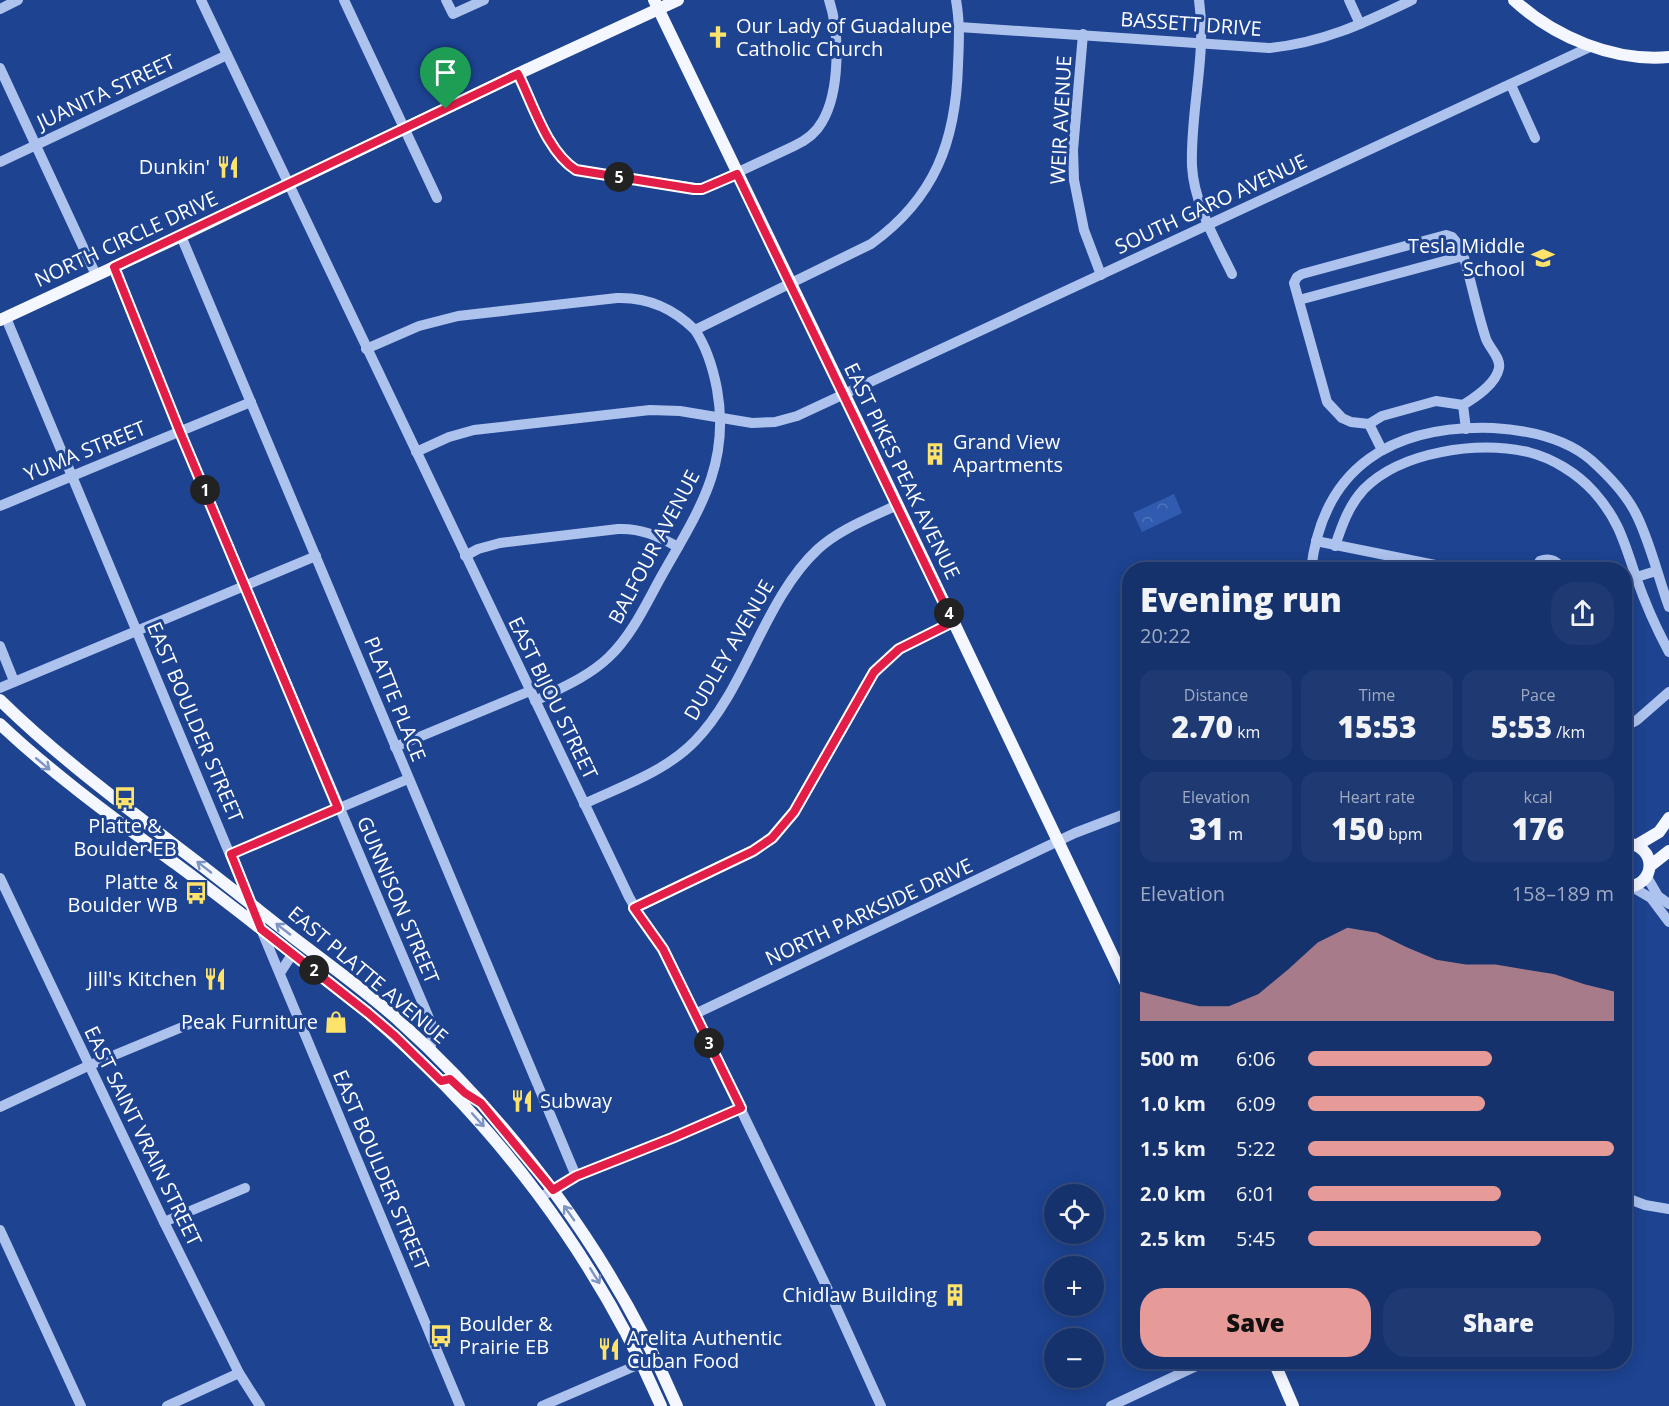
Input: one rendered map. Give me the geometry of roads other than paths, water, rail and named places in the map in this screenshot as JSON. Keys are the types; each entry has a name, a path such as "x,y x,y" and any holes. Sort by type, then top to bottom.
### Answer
{"main road":[{"name":"NORTH CIRCLE DRIVE","path":"3,319 404,129 656,5 678,0"},
{"path":"1514,0 1536,18 1592,46 1636,57 1669,57"},
{"name":"EAST PIKES PEAK AVENUE","path":"656,5 1122,975"},
{"name":"EAST PLATTE AVENUE","path":"0,700 74,766 368,994 430,1050 481,1103 553,1190 605,1268 655,1358 676,1406"},
{"name":"EAST PLATTE AVENUE","path":"0,724 84,798 261,929 395,1036 441,1081 508,1154 541,1197 599,1283 642,1363 661,1406"},
{"path":"1632,844 1659,832 1669,818"},
{"path":"1632,844 1643,849 1649,857 1648,871"},
{"path":"1632,884 1669,850"},
{"path":"395,1036 405,1037 416,1047 430,1050"},
{"path":"441,1081 450,1079 465,1093 481,1103"},
{"path":"1277,1369 1293,1406"}],"street":[{"path":"0,9 18,0"},
{"name":"EAST BIJOU STREET","path":"201,0 634,908 661,945 860,1357 881,1406"},
{"path":"344,0 437,198"},
{"path":"446,0 453,14 484,0"},
{"path":"518,74 552,146 562,160 576,170 702,189 804,141 821,125 831,102 836,55 836,27 829,0"},
{"path":"366,349 418,326 458,316 617,298 638,298 655,303 675,313 695,330 871,244 905,215 926,189 941,161 951,130 958,88 959,27 956,0"},
{"path":"1199,0 1201,44 1192,166 1196,190 1232,274"},
{"path":"1349,0 1360,24"},
{"name":"BASSETT DRIVE","path":"959,27 1251,47 1285,46 1320,40 1412,0"},
{"name":"WEIR AVENUE","path":"1083,34 1073,150 1074,180 1084,230 1101,275"},
{"name":"SOUTH GARO AVENUE","path":"416,452 448,437 487,428 650,410 680,411 752,423 775,422 797,416 1592,46"},
{"name":"JUANITA STREET","path":"0,162 227,55"},
{"path":"0,68 96,275"},
{"path":"1510,85 1535,138"},
{"path":"1446,234 1458,242 1486,337 1500,366 1498,373 1488,385 1464,405 1437,401 1382,416 1369,424 1351,422 1341,418 1327,402 1294,283 1298,277 1446,234"},
{"name":"PLATTE PLACE","path":"181,236 576,1176"},
{"path":"1299,300 1463,256"},
{"name":"GUNNISON STREET","path":"114,267 180,432 434,1030 430,1050"},
{"name":"EAST BOULDER STREET","path":"3,319 73,476 460,1406"},
{"name":"BALFOUR AVENUE","path":"395,747 584,676 612,655 629,634 704,499 714,473 720,443 721,418 710,361 702,340 695,330"},
{"name":"YUMA STREET","path":"0,506 251,402"},
{"path":"1464,405 1466,429"},
{"path":"1369,424 1382,450"},
{"path":"1312,562 1316,542 1329,506 1341,488 1364,463 1382,450 1419,435 1466,429 1525,431 1561,443 1589,458 1619,488 1633,508 1642,527 1669,607"},
{"path":"1335,546 1346,516 1359,496 1374,480 1393,468 1444,452 1493,448 1528,453 1547,459 1586,484 1617,523 1631,562"},
{"name":"DUDLEY AVENUE","path":"584,804 659,769 674,760 693,743 719,710 798,571 817,550 837,535 897,505"},
{"path":"465,556 478,549 500,543 624,529 652,534 678,547"},
{"path":"1316,542 1418,562"},
{"path":"0,688 316,556"},
{"path":"1539,562 1549,559 1555,562"},
{"path":"1632,565 1650,615 1669,652"},
{"path":"1632,578 1656,571"},
{"path":"634,908 753,851 772,838 794,812 874,672 899,649 953,622"},
{"path":"0,646 14,681"},
{"path":"1632,723 1669,692"},
{"path":"231,854 408,779"},
{"name":"NORTH PARKSIDE DRIVE","path":"695,1014 1095,824 1122,815"},
{"path":"1648,871 1658,896 1669,904"},
{"name":"EAST SAINT VRAIN STREET","path":"0,878 164,1222 239,1373 260,1406"},
{"path":"1632,889 1651,898 1669,922"},
{"path":"280,973 293,954"},
{"path":"0,1107 88,1066 192,1023"},
{"path":"541,1197 576,1176 741,1108"},
{"path":"164,1222 245,1188"},
{"path":"1632,1200 1669,1209"},
{"path":"0,1230 81,1406"},
{"path":"542,1406 655,1358"},
{"path":"1111,1406 1190,1369"},
{"path":"167,1406 239,1373"}],"place":[{"name":"Our Lady of Guadalupe Catholic Church","path":"718,37"},
{"name":"Dunkin'","path":"228,167"},
{"name":"Tesla Middle School","path":"1543,258"},
{"name":"Grand View Apartments","path":"935,454"},
{"name":"Platte & Boulder EB","path":"125,798"},
{"name":"Platte & Boulder WB","path":"196,893"},
{"name":"Jill's Kitchen","path":"215,979"},
{"name":"Peak Furniture","path":"336,1022"},
{"name":"Subway","path":"522,1101"},
{"name":"Chidlaw Building","path":"955,1295"},
{"name":"Boulder & Prairie EB","path":"441,1336"},
{"name":"Arelita Authentic Cuban Food","path":"609,1349"}]}
